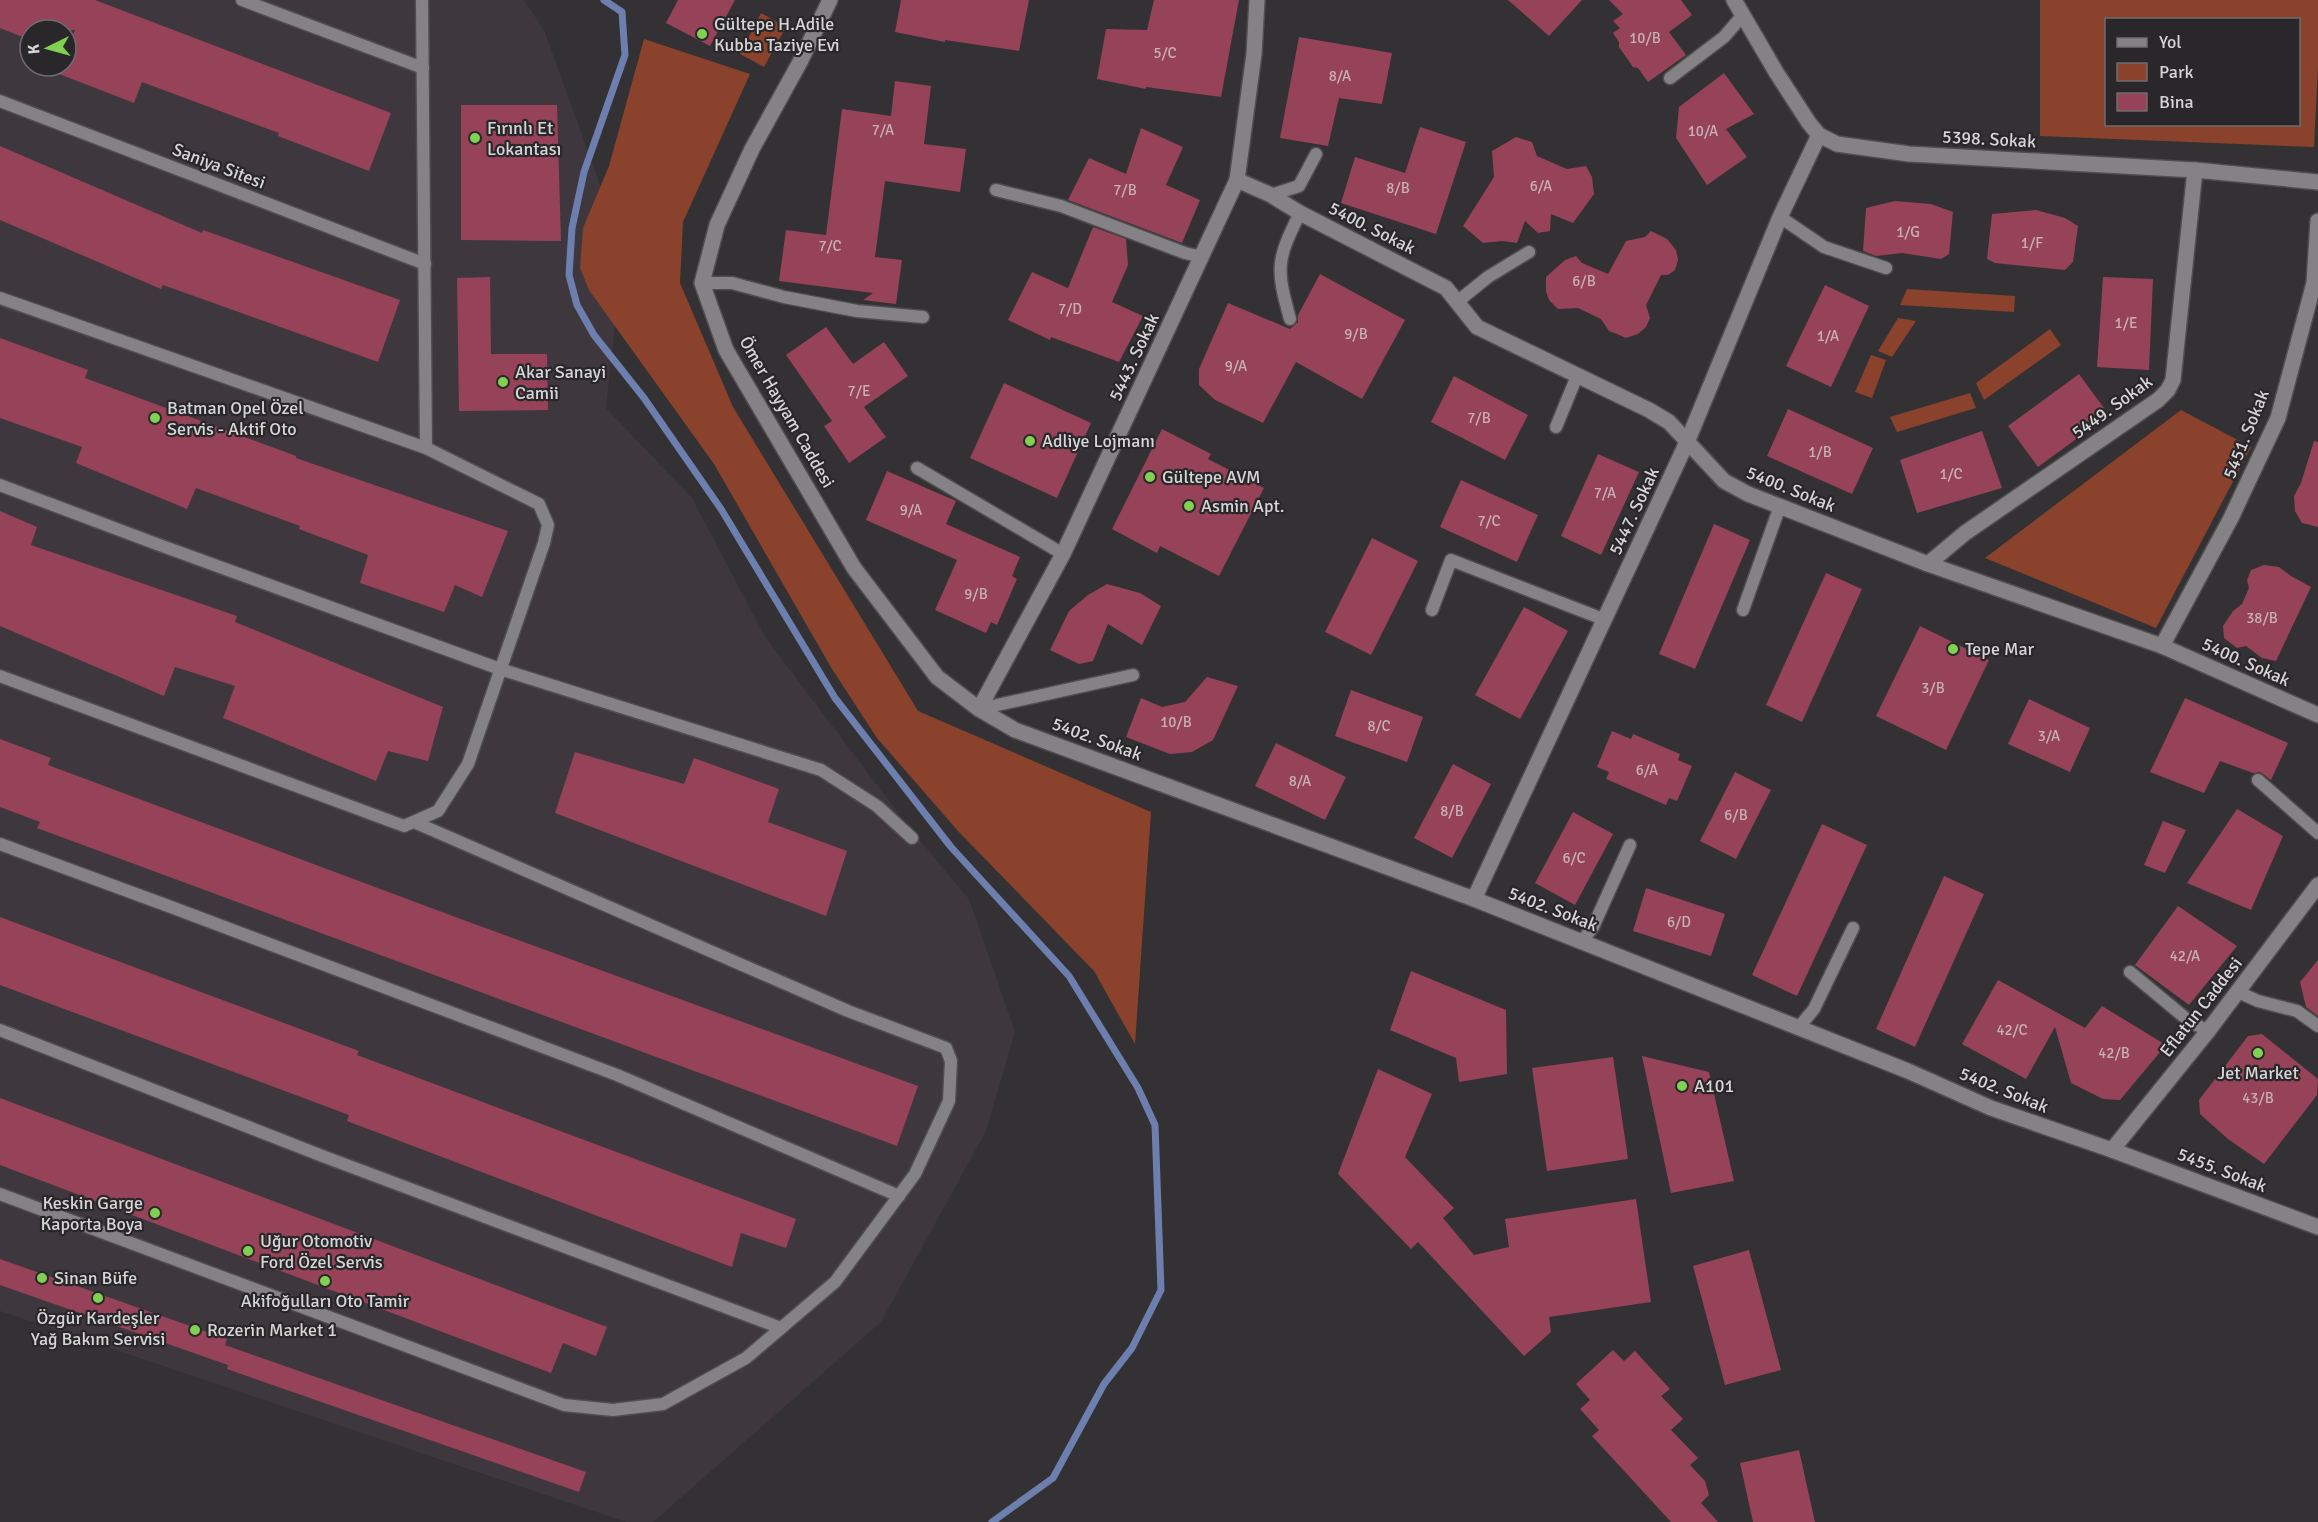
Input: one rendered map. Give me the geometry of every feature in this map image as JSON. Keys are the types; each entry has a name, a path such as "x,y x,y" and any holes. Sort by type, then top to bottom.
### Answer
{"street":[{"path":"702,283 717,225 752,149 800,62 830,0"},
{"name":"5443. Sokak","path":"979,709 1063,554 1237,180 1254,54 1257,0"},
{"path":"1734,0 1776,72 1819,135"},
{"name":"5398. Sokak","path":"1819,135 1837,144 1909,154 2195,170 2318,182"},
{"name":"5447. Sokak","path":"1474,899 1688,440 1780,218 1819,135"},
{"name":"5449. Sokak","path":"1928,564 1965,533 2158,400 2168,390 2173,380 2195,170"},
{"name":"5400. Sokak","path":"1237,180 1271,195 1300,213 1446,288 1477,327 1670,422 1724,481 1748,494 1928,564 2162,646 2318,715"},
{"name":"5451. Sokak","path":"2162,646 2231,518 2278,418 2314,283 2318,220"},
{"name":"Ömer Hayyam Caddesi","path":"702,283 726,350 854,568 937,677 979,709"},
{"name":"5402. Sokak","path":"979,709 1015,730 1582,940 1908,1071 1990,1108 2112,1150"},
{"name":"Eflatun Caddesi","path":"2112,1150 2208,1031 2318,885"},
{"name":"5455. Sokak","path":"2112,1150 2318,1227"}],"lane":[{"path":"242,0 423,68"},
{"path":"422,0 426,448"},
{"path":"1670,78 1724,37 1743,15"},
{"name":"Saniya Sitesi","path":"0,101 425,264"},
{"path":"1271,195 1299,186 1316,154"},
{"path":"996,190 1061,206 1185,253 1202,257"},
{"path":"1290,319 1280,281 1280,261 1287,239 1300,213"},
{"path":"1780,218 1824,247 1886,268"},
{"path":"1457,302 1488,277 1529,252"},
{"path":"702,283 732,283 784,297 857,311 923,317"},
{"path":"0,297 426,448 539,504 548,525 544,543 468,764 438,812 404,826 0,676"},
{"path":"1556,428 1577,376"},
{"path":"917,468 1063,554"},
{"path":"0,485 501,669 821,770 877,806 912,838"},
{"path":"1743,610 1780,506"},
{"path":"1432,610 1451,560 1603,619"},
{"path":"979,709 1133,675"},
{"path":"2258,780 2318,833"},
{"path":"0,1194 564,1405 613,1410 663,1404 746,1358 835,1282 915,1174 950,1101 951,1061 946,1048 848,1011 414,822"},
{"path":"0,844 617,1075 899,1196"},
{"path":"1582,940 1593,927 1630,845"},
{"path":"1799,1027 1814,1009 1853,928"},
{"path":"2130,972 2189,1021 2208,1031"},
{"path":"2238,992 2258,1001 2297,1011 2318,1026"},
{"path":"0,1030 324,1157 781,1328"}],"shaded area":[{"path":"0,0 524,0 544,30 623,248 606,408 692,498 765,637 908,826 969,899 1015,1032 986,1131 881,1322 653,1522 626,1522 0,1311"}],"green space":[{"path":"2040,0 2318,0 2314,147 2040,136"},
{"path":"761,13 786,27 764,67 740,54"},
{"path":"644,39 750,74 683,222 680,283 733,407 918,711 1151,812 1135,1044 1094,971 958,831 877,738 832,669 714,464 589,290 580,268 583,228 609,166"},
{"path":"1907,289 2015,296 2014,312 1900,305"},
{"path":"1898,318 1916,321 1892,357 1878,351"},
{"path":"2050,329 2061,345 1984,400 1976,383"},
{"path":"1871,355 1886,360 1872,398 1855,392"},
{"path":"1970,393 1976,408 1897,432 1890,417"},
{"path":"2181,410 2251,447 2156,628 1985,558"}],"building":[{"path":"0,0 95,0 391,113 369,171 278,136 279,133 142,82 134,103 69,78 78,78 78,18 18,18 18,35 0,28"},
{"name":"Gültepe H.Adile Kubba Taziye Evi","path":"678,0 735,0 710,46 666,23"},
{"path":"901,0 1029,0 1019,51 945,40 945,42 895,32"},
{"path":"1154,0 1239,0 1221,97 1146,87 1146,89 1097,79 1106,29 1147,30"},
{"path":"1508,0 1582,0 1549,36"},
{"path":"1609,0 1681,0 1692,15 1669,32 1686,55 1648,82 1638,68 1633,67 1619,47 1619,42 1613,33 1620,28 1613,21 1623,14"},
{"path":"1299,37 1392,53 1382,104 1339,98 1328,146 1280,138"},
{"path":"1724,73 1754,114 1726,129 1747,157 1707,185 1676,138 1679,107"},
{"path":"895,81 931,86 924,144 966,149 960,192 885,181 875,257 902,260 896,304 863,300 873,293 779,281 786,230 826,235 842,109 891,116"},
{"path":"461,105 557,105 561,241 461,240"},
{"path":"1420,127 1466,142 1436,234 1341,203 1355,157 1405,173"},
{"path":"1141,128 1183,147 1166,185 1200,200 1182,243 1068,200 1089,158 1126,174"},
{"path":"1516,137 1532,142 1537,156 1567,169 1586,166 1592,177 1594,194 1573,223 1551,214 1550,231 1538,233 1525,221 1517,243 1502,241 1483,243 1463,226 1494,177 1492,151"},
{"path":"0,146 202,233 203,230 400,300 378,362 163,285 161,289 0,220"},
{"path":"1895,201 1931,204 1953,212 1949,254 1941,259 1902,253 1876,256 1863,251 1866,208"},
{"path":"2036,210 2065,218 2078,226 2073,262 2065,270 1995,263 1987,259 1992,214"},
{"path":"1093,227 1126,239 1128,265 1112,302 1143,316 1119,362 1051,337 1050,340 1008,320 1032,272 1068,288"},
{"path":"1651,231 1667,239 1676,250 1678,260 1675,270 1668,275 1661,275 1646,305 1650,318 1646,327 1638,334 1626,338 1609,331 1601,319 1578,308 1558,309 1549,300 1546,291 1546,277 1565,260 1576,256 1582,263 1608,274 1626,241 1645,237"},
{"path":"1320,274 1405,320 1362,399 1296,362 1263,423 1215,400 1199,385 1199,369 1228,303 1290,329 1298,322 1298,315"},
{"name":"Akar Sanayi Camii","path":"490,277 491,354 547,354 548,410 459,411 457,278"},
{"path":"2103,277 2153,279 2149,370 2097,367"},
{"path":"1825,285 1869,306 1831,387 1786,366"},
{"path":"826,327 853,364 884,342 908,376 864,407 886,437 849,463 824,426 832,421 786,355"},
{"path":"0,338 88,370 85,378 296,456 296,458 508,531 482,597 455,585 444,612 360,583 368,555 299,529 300,526 196,488 187,509 76,463 82,447 0,418"},
{"path":"2079,374 2109,415 2038,467 2008,426"},
{"path":"1454,376 1528,415 1505,460 1431,422"},
{"name":"Adliye Lojmanı","path":"1004,383 1091,423 1057,498 970,458"},
{"path":"1788,409 1873,448 1852,494 1767,456"},
{"name":"Asmin Apt.","path":"1162,429 1211,454 1208,459 1264,488 1219,576 1160,546 1157,553 1112,529"},
{"path":"1982,431 2002,488 1917,513 1900,460"},
{"path":"2314,441 2318,442 2318,527 2302,523 2295,511 2294,496 2301,483"},
{"path":"1598,454 1639,472 1601,555 1561,536"},
{"path":"887,471 956,501 946,524 1020,557 1012,576 1017,579 997,625 991,622 986,633 935,610 957,560 866,520"},
{"path":"1461,480 1538,515 1517,562 1440,527"},
{"path":"0,511 37,527 31,545 237,616 235,622 443,707 428,761 388,751 376,781 223,718 235,686 175,667 164,696 0,626"},
{"path":"1714,524 1750,540 1695,669 1659,654"},
{"path":"1372,538 1418,561 1371,655 1325,632"},
{"path":"2264,565 2279,567 2311,587 2276,661 2262,658 2246,646 2237,648 2224,638 2223,626 2233,611 2242,604 2249,588 2247,580 2251,570"},
{"path":"1826,573 1862,589 1802,722 1766,705"},
{"path":"1107,584 1140,593 1161,606 1142,645 1108,624 1093,661 1079,664 1050,650 1069,611 1088,595"},
{"path":"1524,607 1568,631 1520,719 1475,695"},
{"path":"1920,626 1989,660 1946,750 1876,716"},
{"path":"1207,677 1238,686 1213,740 1192,752 1170,754 1126,737 1141,698 1162,707 1185,702"},
{"path":"1351,690 1423,717 1407,762 1335,736"},
{"path":"2185,698 2288,743 2271,780 2260,772 2253,773 2220,761 2204,793 2150,772"},
{"path":"2029,699 2090,728 2070,772 2008,744"},
{"path":"1612,731 1631,739 1633,734 1680,754 1678,760 1692,766 1677,801 1669,798 1666,805 1606,779 1609,772 1597,767"},
{"path":"0,739 51,758 48,765 918,1086 897,1146 37,828 40,822 0,807"},
{"path":"1276,743 1346,777 1325,820 1255,786"},
{"path":"575,752 684,784 694,758 779,789 768,822 847,851 826,916 555,813"},
{"path":"1453,764 1491,784 1452,858 1414,838"},
{"path":"1735,772 1771,790 1736,859 1700,841"},
{"path":"2237,809 2283,836 2251,910 2187,883"},
{"path":"1573,812 1613,834 1575,905 1535,883"},
{"path":"2163,821 2186,830 2165,873 2144,865"},
{"path":"1822,824 1867,845 1797,996 1752,975"},
{"path":"1944,876 1984,894 1915,1047 1876,1029"},
{"path":"1646,888 1725,914 1711,956 1633,931"},
{"path":"2178,906 2237,946 2189,1005 2135,965"},
{"path":"0,917 359,1051 357,1055 796,1219 786,1248 741,1233 732,1267 347,1121 349,1115 0,985"},
{"path":"2318,960 2318,1016 2306,1007 2300,982"},
{"path":"1411,971 1506,1010 1507,1074 1459,1082 1456,1058 1390,1030"},
{"path":"1998,980 2085,1028 2102,1006 2166,1045 2120,1100 2103,1099 2071,1083 2055,1027 2026,1079 1962,1044"},
{"path":"2262,1034 2318,1079 2317,1095 2264,1164 2228,1139 2200,1114 2199,1100 2248,1036"},
{"path":"1642,1056 1709,1072 1734,1181 1671,1193"},
{"path":"1613,1057 1628,1159 1547,1171 1532,1068"},
{"path":"1378,1069 1432,1094 1405,1157 1454,1208 1443,1218 1474,1255 1509,1247 1505,1219 1636,1199 1651,1302 1549,1317 1551,1332 1524,1356 1418,1242 1411,1249 1338,1174"},
{"path":"0,1098 607,1327 596,1356 563,1343 551,1373 0,1165"},
{"path":"1749,1250 1781,1370 1725,1385 1693,1266"},
{"path":"0,1259 227,1339 225,1345 586,1472 579,1492 227,1369 228,1365 0,1285"},
{"path":"1613,1350 1624,1361 1635,1351 1670,1389 1661,1396 1683,1419 1671,1430 1698,1458 1690,1465 1705,1481 1709,1495 1701,1503 1718,1522 1671,1522 1592,1436 1599,1430 1580,1409 1590,1400 1576,1384"},
{"path":"1799,1450 1815,1522 1753,1522 1740,1463"}],"waterway":[{"path":"604,0 622,12 625,55 584,172 572,228 569,275 577,305 594,335 644,398 721,509 835,698 951,847 1069,976 1138,1088 1155,1125 1161,1290 1132,1348 1104,1384 1053,1478 992,1522"}],"place":[{"name":"Gültepe H.Adile Kubba Taziye Evi","path":"702,34"},
{"name":"Fırınlı Et Lokantası","path":"475,138"},
{"name":"Akar Sanayi Camii","path":"503,382"},
{"name":"Batman Opel Özel Servis - Aktif Oto","path":"155,418"},
{"name":"Adliye Lojmanı","path":"1030,441"},
{"name":"Gültepe AVM","path":"1150,477"},
{"name":"Asmin Apt.","path":"1189,506"},
{"name":"Tepe Mar","path":"1953,649"},
{"name":"Jet Market","path":"2258,1053"},
{"name":"A101","path":"1682,1086"},
{"name":"Keskin Garge Kaporta Boya","path":"155,1213"},
{"name":"Uğur Otomotiv Ford Özel Servis","path":"248,1251"},
{"name":"Sinan Büfe","path":"42,1278"},
{"name":"Akifoğulları Oto Tamir","path":"325,1281"},
{"name":"Özgür Kardeşler Yağ Bakım Servisi","path":"98,1298"},
{"name":"Rozerin Market 1","path":"195,1330"}]}
